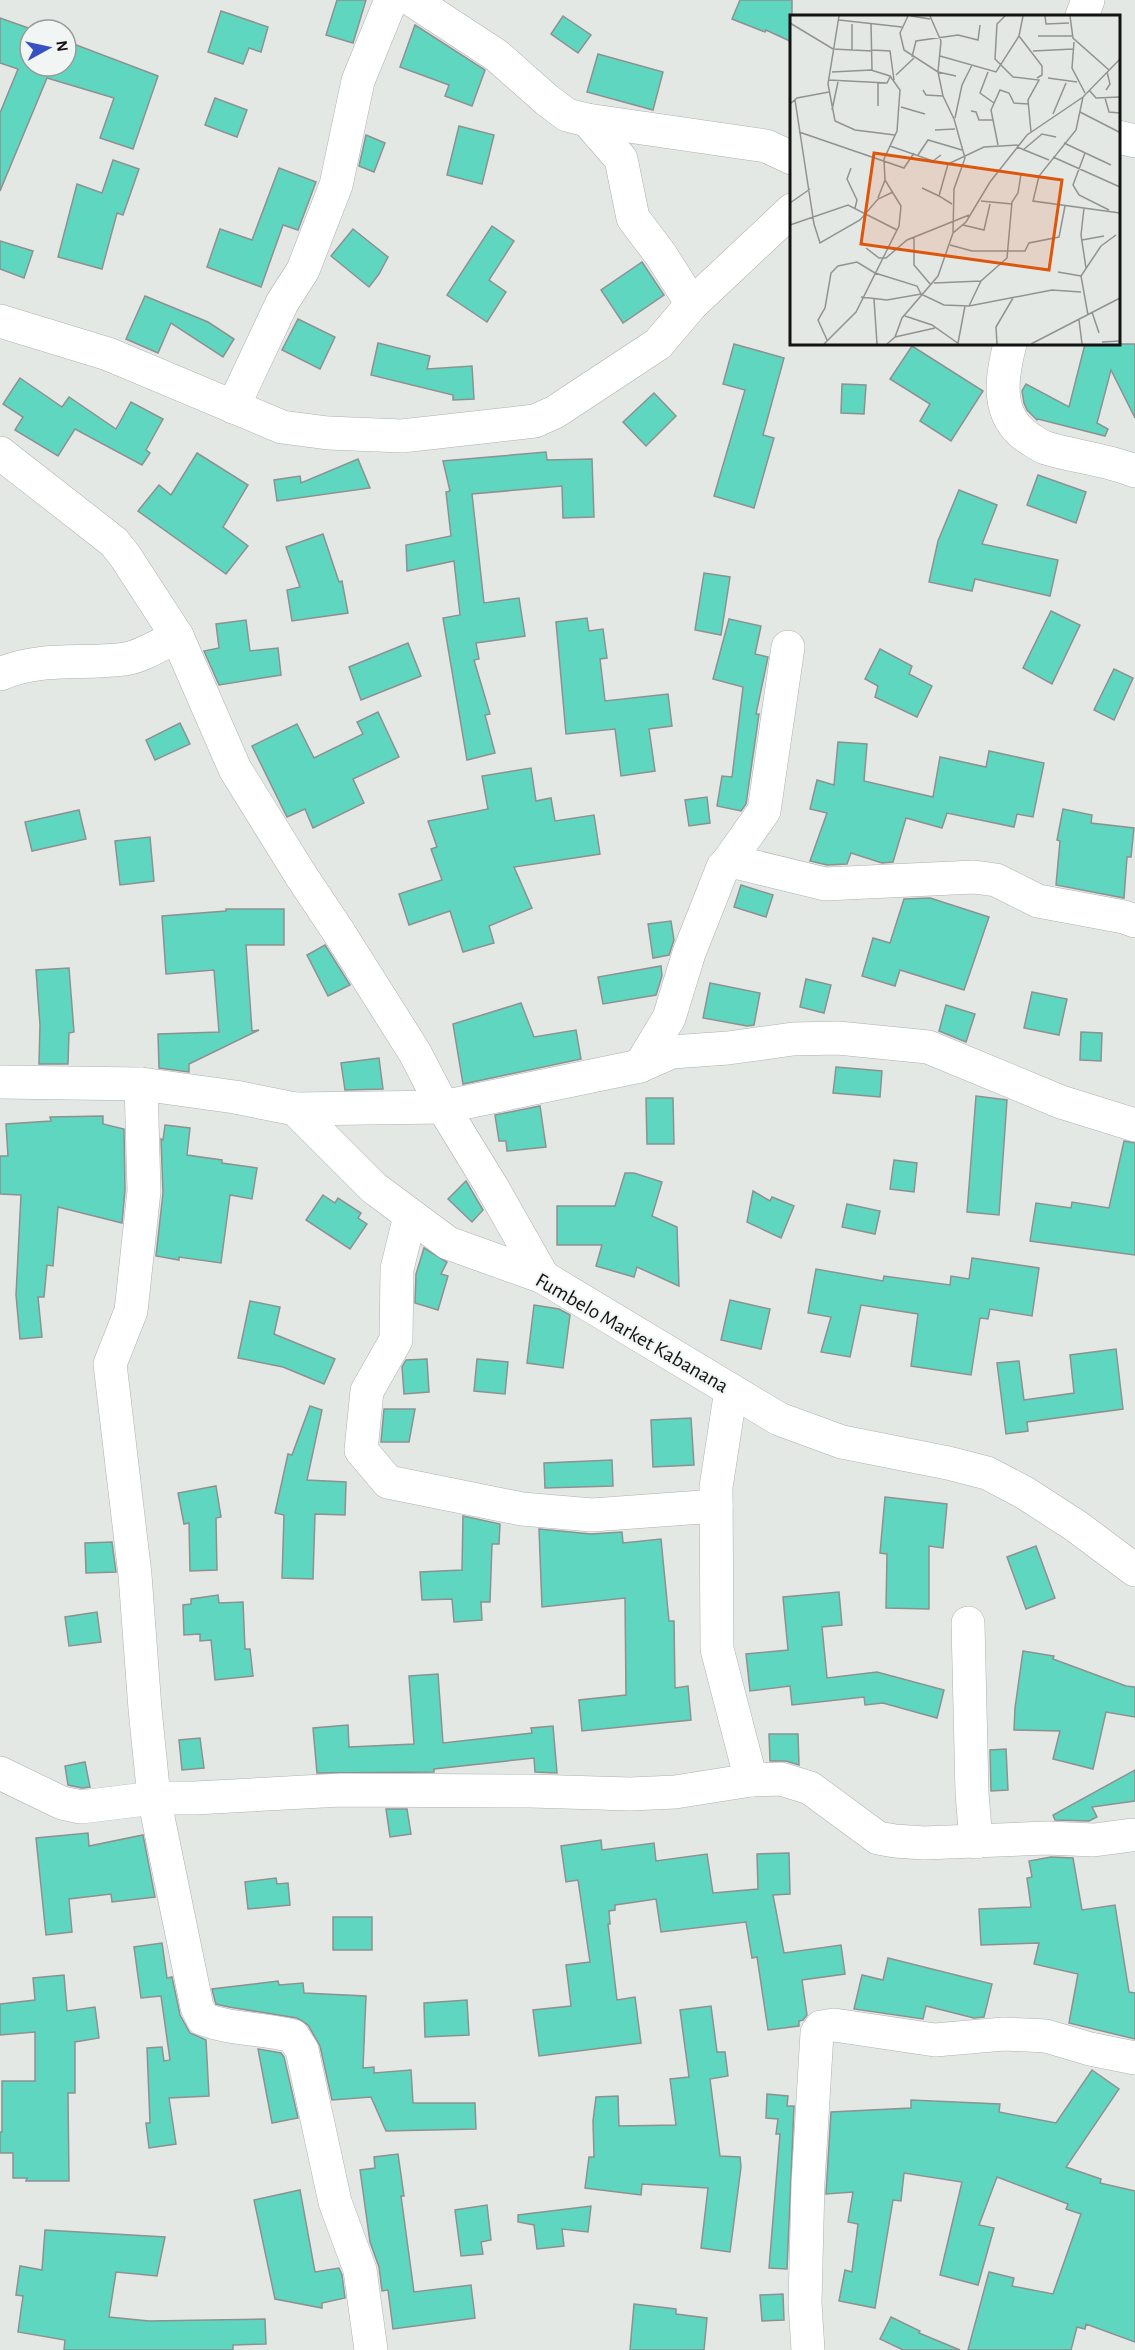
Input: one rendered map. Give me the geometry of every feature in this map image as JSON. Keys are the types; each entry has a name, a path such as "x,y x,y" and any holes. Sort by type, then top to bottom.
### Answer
{"street":[{"path":"233,407 282,303 303,270 336,185 358,81 391,0"},
{"path":"412,0 496,55 567,115 586,120 766,146 790,157"},
{"path":"1082,15 1088,0"},
{"path":"586,120 621,159 633,218 661,255 692,304"},
{"path":"1120,137 1135,141"},
{"path":"0,321 108,354 282,427 328,433 402,435 535,421 555,412 658,344 692,304 790,212"},
{"path":"1010,345 1004,369 1002,395 1008,415 1021,433 1044,447 1122,465 1135,471"},
{"path":"0,453 114,542 125,556 177,636 235,769 415,1053 443,1107 543,1277"},
{"path":"0,674 39,662 127,659 177,636"},
{"path":"640,1066 669,1018 689,953 723,867 764,811 788,646"},
{"path":"727,863 739,863 825,884 974,877 996,880 1038,901 1135,921"},
{"path":"0,1082 141,1084 235,1097 295,1109 443,1107 640,1066 672,1052 728,1048 793,1039 838,1038 928,1047 1061,1102 1135,1125"},
{"path":"141,1084 144,1191 142,1213 131,1311 110,1364 135,1575 154,1798 197,2007 203,2019 214,2023 277,2031 293,2036 302,2050 335,2202 360,2270 371,2350"},
{"name":"Fumbelo Market Kabanana","path":"295,1109 374,1188 448,1243 543,1277 779,1419 842,1442 948,1462 987,1473 1025,1493 1076,1526 1135,1570"},
{"path":"410,1216 397,1269 396,1340 367,1391 361,1450 387,1482 522,1509 592,1515 716,1506"},
{"path":"731,1390 716,1487 717,1649 751,1780"},
{"path":"968,1623 972,1793 976,1842"},
{"path":"0,1773 62,1803 81,1807 154,1798 341,1790 630,1794 675,1792 751,1780 781,1779 810,1788 878,1838 924,1843 1047,1838 1094,1840 1132,1835"},
{"path":"808,2350 805,2303 808,2183 816,2033 822,2026 834,2025 935,2040 1025,2034 1046,2036 1090,2049 1135,2058"}],"building":[{"path":"337,0 366,0 353,43 326,35"},
{"path":"740,0 792,0 790,41 766,30 765,32 732,19"},
{"path":"221,11 268,27 261,52 249,48 243,64 208,52"},
{"path":"563,16 591,35 578,53 551,34"},
{"path":"0,18 18,24 18,69 0,63"},
{"path":"415,25 485,70 472,106 445,96 449,85 400,67"},
{"path":"78,46 158,76 133,149 100,138 114,98 47,78 78,78"},
{"path":"598,54 663,72 653,110 587,92"},
{"path":"18,69 18,78 47,78 0,191 0,113"},
{"path":"215,98 247,110 237,137 205,125"},
{"path":"459,126 494,135 482,184 447,175"},
{"path":"366,135 385,143 374,172 359,166"},
{"path":"113,160 139,169 123,215 117,213 102,269 58,257 77,184 102,193"},
{"path":"279,168 316,182 298,230 283,225 261,287 207,267 220,229 252,240"},
{"path":"492,226 514,241 489,280 506,292 487,322 447,295"},
{"path":"353,229 388,257 369,287 331,256"},
{"path":"0,241 33,251 24,278 0,269"},
{"path":"642,262 664,295 623,323 601,290"},
{"path":"145,296 208,322 234,339 223,357 171,323 158,353 126,339"},
{"path":"298,319 335,337 320,369 282,350"},
{"path":"378,343 430,356 427,369 472,366 474,399 453,400 453,395 371,375"},
{"path":"734,344 784,358 763,435 774,438 754,508 714,496 745,390 723,384"},
{"path":"1135,344 1135,418 1111,370 1097,423 1108,429 1105,436 1037,420 1027,410 1022,391 1026,384 1069,407 1085,345"},
{"path":"912,346 983,391 951,441 920,421 930,404 890,379"},
{"path":"20,378 62,407 69,397 116,429 131,402 163,419 146,450 150,453 142,465 75,429 58,456 15,430 23,417 3,404"},
{"path":"842,384 866,385 864,414 841,413"},
{"path":"654,393 676,416 646,446 623,422"},
{"path":"546,452 547,460 592,459 594,517 563,518 562,486 472,494 484,603 519,598 525,636 476,643 479,659 474,660 490,714 485,715 495,753 467,760 443,618 460,615 454,561 407,571 406,545 451,536 446,492 450,491 443,461"},
{"path":"197,453 248,485 223,527 248,546 226,574 138,511 159,485 171,495"},
{"path":"358,459 370,488 277,501 274,480 300,476 301,483"},
{"path":"1038,475 1086,492 1076,523 1027,505"},
{"path":"959,490 997,505 982,544 1058,560 1050,596 975,579 972,591 929,582 938,541"},
{"path":"323,534 339,582 342,581 348,613 292,621 287,590 300,587 286,547"},
{"path":"704,573 730,577 721,635 695,630"},
{"path":"1051,611 1080,625 1052,684 1023,668"},
{"path":"587,618 589,631 603,629 607,658 600,659 605,701 668,694 672,726 649,729 655,771 621,776 615,729 566,734 556,622"},
{"path":"729,619 761,626 755,654 768,657 756,714 759,714 746,804 741,811 717,806 722,776 732,777 743,687 713,679"},
{"path":"246,620 250,651 278,648 281,675 219,685 204,651 219,648 216,624"},
{"path":"408,643 421,676 361,700 349,667"},
{"path":"880,649 912,666 909,674 932,686 917,717 875,697 878,686 865,679"},
{"path":"1114,669 1133,678 1114,720 1094,710"},
{"path":"378,712 399,757 353,779 364,803 313,828 305,809 287,817 252,746 297,724 314,758 363,734 357,722"},
{"path":"180,723 190,744 155,760 146,740"},
{"path":"838,742 867,744 864,781 933,797 940,757 986,767 989,751 1044,763 1033,817 1017,814 1014,827 947,813 942,828 906,818 893,862 882,863 851,853 847,864 827,865 810,861 827,813 810,809 817,780 834,785"},
{"path":"531,768 536,801 551,798 555,821 594,815 600,854 514,867 532,908 489,926 494,943 463,952 450,911 409,925 399,894 442,880 431,849 437,847 428,821 488,809 482,776"},
{"path":"707,797 710,823 689,826 685,800"},
{"path":"1063,809 1092,815 1091,823 1134,828 1131,857 1127,857 1124,898 1056,885 1060,841 1057,840"},
{"path":"79,810 86,839 32,851 25,822"},
{"path":"150,837 154,881 120,885 115,841"},
{"path":"741,885 773,895 766,917 734,907"},
{"path":"930,898 989,917 964,990 900,970 895,986 862,976 873,938 890,943 904,899"},
{"path":"226,909 284,909 284,945 246,945 252,1031 259,1030 189,1064 189,1072 159,1068 158,1034 219,1032 214,970 166,974 162,916 226,911"},
{"path":"671,921 674,940 669,955 653,958 648,924"},
{"path":"325,945 350,985 328,996 307,955"},
{"path":"661,966 662,976 656,995 603,1004 598,977"},
{"path":"69,968 74,1032 69,1033 68,1064 39,1064 40,1025 36,970"},
{"path":"806,979 831,985 824,1013 800,1007"},
{"path":"710,983 760,993 754,1025 747,1026 703,1018"},
{"path":"1032,992 1067,999 1059,1035 1024,1028"},
{"path":"521,1003 534,1037 576,1030 581,1059 463,1084 453,1024"},
{"path":"946,1005 975,1014 966,1042 939,1031"},
{"path":"1081,1032 1102,1033 1101,1061 1080,1060"},
{"path":"379,1058 383,1089 345,1090 341,1063"},
{"path":"836,1067 882,1071 880,1097 833,1093"},
{"path":"976,1096 1007,1100 999,1215 967,1212"},
{"path":"646,1098 673,1098 674,1144 647,1144"},
{"path":"540,1106 546,1147 507,1151 506,1141 499,1141 495,1115"},
{"path":"103,1116 103,1124 124,1129 125,1190 122,1223 58,1207 53,1266 47,1265 44,1297 38,1297 42,1337 20,1339 16,1295 21,1195 0,1194 0,1156 8,1156 6,1124 51,1121 50,1117"},
{"path":"165,1125 190,1128 187,1155 257,1168 252,1199 230,1195 221,1263 156,1256 163,1193 161,1139 163,1140"},
{"path":"1124,1141 1135,1143 1135,1255 1030,1241 1036,1203 1071,1208 1072,1202 1109,1208"},
{"path":"894,1160 917,1163 914,1192 890,1189"},
{"path":"625,1173 634,1173 662,1182 652,1216 677,1227 679,1286 637,1267 634,1277 596,1266 602,1245 557,1245 557,1206 615,1206"},
{"path":"466,1181 483,1210 472,1222 448,1199"},
{"path":"753,1191 770,1201 772,1197 794,1206 781,1238 747,1222"},
{"path":"323,1195 335,1203 338,1198 361,1213 358,1218 367,1224 350,1249 306,1220"},
{"path":"847,1204 880,1211 875,1234 842,1227"},
{"path":"424,1248 447,1262 441,1274 448,1276 438,1310 415,1303 416,1274"},
{"path":"972,1258 1039,1268 1032,1316 990,1309 988,1319 980,1318 971,1375 911,1366 918,1314 861,1305 850,1357 821,1352 831,1317 808,1313 816,1269 883,1281 884,1276 950,1285 951,1276 969,1279"},
{"path":"730,1300 770,1309 761,1349 721,1340"},
{"path":"250,1301 280,1307 274,1334 335,1359 324,1384 283,1367 238,1358"},
{"path":"534,1305 559,1309 570,1315 563,1368 527,1363"},
{"path":"1116,1349 1123,1409 1027,1422 1028,1431 1006,1434 997,1363 1019,1361 1024,1400 1074,1393 1070,1355"},
{"path":"427,1359 429,1392 404,1394 402,1367 406,1360"},
{"path":"477,1359 508,1362 505,1394 474,1391"},
{"path":"310,1406 322,1410 307,1480 346,1482 345,1515 315,1514 313,1579 282,1578 284,1515 275,1513 288,1454 292,1455"},
{"path":"384,1409 415,1409 409,1442 381,1442"},
{"path":"691,1418 694,1465 653,1467 651,1420"},
{"path":"612,1460 613,1486 545,1488 544,1463"},
{"path":"216,1486 221,1517 216,1518 217,1570 190,1571 189,1523 184,1524 178,1493"},
{"path":"885,1497 947,1504 943,1548 929,1546 929,1609 886,1608 887,1554 880,1553"},
{"path":"463,1516 500,1524 499,1544 492,1544 490,1602 481,1602 482,1620 454,1622 452,1599 422,1600 420,1572 462,1570"},
{"path":"539,1529 591,1534 622,1532 623,1543 661,1539 669,1621 674,1621 675,1688 688,1686 691,1720 582,1731 579,1700 626,1695 625,1598 542,1607"},
{"path":"112,1542 116,1572 86,1573 85,1543"},
{"path":"1036,1546 1055,1598 1026,1609 1007,1557"},
{"path":"839,1592 842,1625 822,1627 827,1678 877,1672 944,1690 937,1718 883,1703 865,1705 864,1697 792,1705 790,1686 750,1691 746,1654 788,1650 783,1597"},
{"path":"218,1595 219,1603 243,1602 245,1649 250,1649 253,1676 215,1680 211,1640 200,1641 200,1634 184,1635 183,1605 191,1604 191,1599"},
{"path":"97,1612 101,1642 69,1646 65,1617"},
{"path":"1023,1651 1054,1656 1053,1659 1126,1686 1135,1687 1135,1717 1106,1712 1093,1769 1053,1759 1060,1731 1014,1730"},
{"path":"438,1674 443,1743 532,1733 531,1728 553,1726 557,1773 535,1772 534,1758 434,1769 434,1772 317,1773 313,1728 348,1725 349,1747 414,1744 409,1676"},
{"path":"769,1734 798,1734 799,1765 786,1761 770,1761"},
{"path":"200,1738 204,1768 182,1770 179,1740"},
{"path":"1006,1749 1008,1790 991,1791 990,1750"},
{"path":"85,1762 90,1787 68,1785 65,1766"},
{"path":"1135,1770 1135,1801 1092,1807 1097,1817 1089,1821 1055,1820 1053,1815"},
{"path":"386,1809 407,1809 411,1834 390,1837"},
{"path":"88,1833 89,1846 143,1835 155,1897 112,1902 111,1894 69,1899 72,1932 46,1935 36,1838"},
{"path":"601,1840 602,1850 654,1843 656,1861 707,1854 713,1893 758,1889 757,1854 789,1853 790,1894 773,1895 784,1953 841,1945 845,1974 802,1980 807,2015 799,2021 799,2026 768,2030 757,1957 752,1958 746,1922 661,1932 656,1899 615,1905 615,1910 609,1911 610,1924 608,1924 617,2000 635,1997 641,2043 539,2056 533,2010 571,2006 566,1965 590,1962 578,1880 566,1882 561,1846"},
{"path":"1051,1857 1073,1858 1082,1910 1115,1905 1129,1992 1135,1993 1135,2039 1069,2023 1078,1974 1034,1964 1039,1943 981,1945 979,1909 1031,1907 1027,1878 1032,1877 1029,1861"},
{"path":"276,1878 277,1884 288,1883 290,1905 248,1909 245,1882"},
{"path":"333,1917 372,1917 372,1950 333,1950"},
{"path":"162,1943 167,1978 172,1977 180,2015 190,2033 206,2040 209,2096 169,2098 176,2144 149,2148 146,2123 150,2123 147,2048 162,2047 164,2061 170,2060 161,1996 141,1998 134,1947"},
{"path":"888,1958 992,1984 984,2017 974,2018 926,2006 923,2019 854,2009 862,1975 883,1980"},
{"path":"64,1975 67,2011 95,2007 99,2038 75,2042 75,2093 68,2093 69,2181 26,2181 27,2178 13,2178 13,2153 0,2153 2,2081 35,2081 35,2032 0,2035 0,2004 35,2000 33,1978"},
{"path":"278,1981 279,1985 303,1983 304,1993 366,1996 363,2068 374,2067 374,2073 411,2070 413,2103 475,2103 476,2129 386,2131 371,2097 332,2100 320,2046 308,2025 297,2018 216,2004 212,1989"},
{"path":"467,2000 469,2035 425,2037 424,2003"},
{"path":"711,2006 717,2052 725,2052 728,2076 710,2079 720,2156 740,2157 741,2167 730,2252 701,2248 708,2188 642,2184 641,2195 585,2188 589,2157 594,2157 593,2121 596,2097 618,2096 619,2126 676,2125 670,2079 689,2077 680,2010"},
{"path":"258,2049 281,2053 284,2057 298,2118 272,2123"},
{"path":"1092,2070 1119,2089 1066,2167 1101,2179 1100,2183 1135,2191 1135,2342 1086,2324 1085,2329 1077,2327 1071,2350 968,2350 989,2272 1014,2278 1012,2286 1053,2294 1081,2214 1066,2209 1068,2204 997,2177 979,2225 994,2228 978,2285 940,2275 962,2182 904,2173 901,2201 893,2200 875,2308 839,2301 845,2270 852,2272 858,2224 848,2222 853,2192 826,2194 831,2112 911,2108 911,2100 1000,2104 999,2112 1056,2123"},
{"path":"767,2094 788,2096 787,2106 794,2106 787,2269 769,2268 780,2134 776,2134 778,2119 766,2118"},
{"path":"398,2154 404,2196 401,2196 414,2292 471,2285 475,2318 393,2329 388,2290 382,2291 379,2267 370,2242 360,2170 375,2168 374,2157"},
{"path":"300,2190 315,2272 339,2268 342,2275 345,2298 322,2303 322,2308 275,2299 254,2200"},
{"path":"487,2205 491,2240 481,2242 483,2254 461,2256 455,2210"},
{"path":"591,2206 588,2232 562,2229 564,2246 537,2249 534,2225 518,2222 518,2215"},
{"path":"45,2230 165,2237 157,2276 116,2272 109,2317 149,2321 265,2319 266,2344 233,2345 233,2350 64,2350 65,2340 18,2332 23,2296 16,2295 20,2266 42,2270"},
{"path":"783,2294 784,2320 762,2321 760,2295"},
{"path":"634,2304 676,2309 676,2314 707,2318 704,2350 630,2350"},
{"path":"891,2317 920,2331 919,2333 960,2350 903,2350 880,2339"}]}
